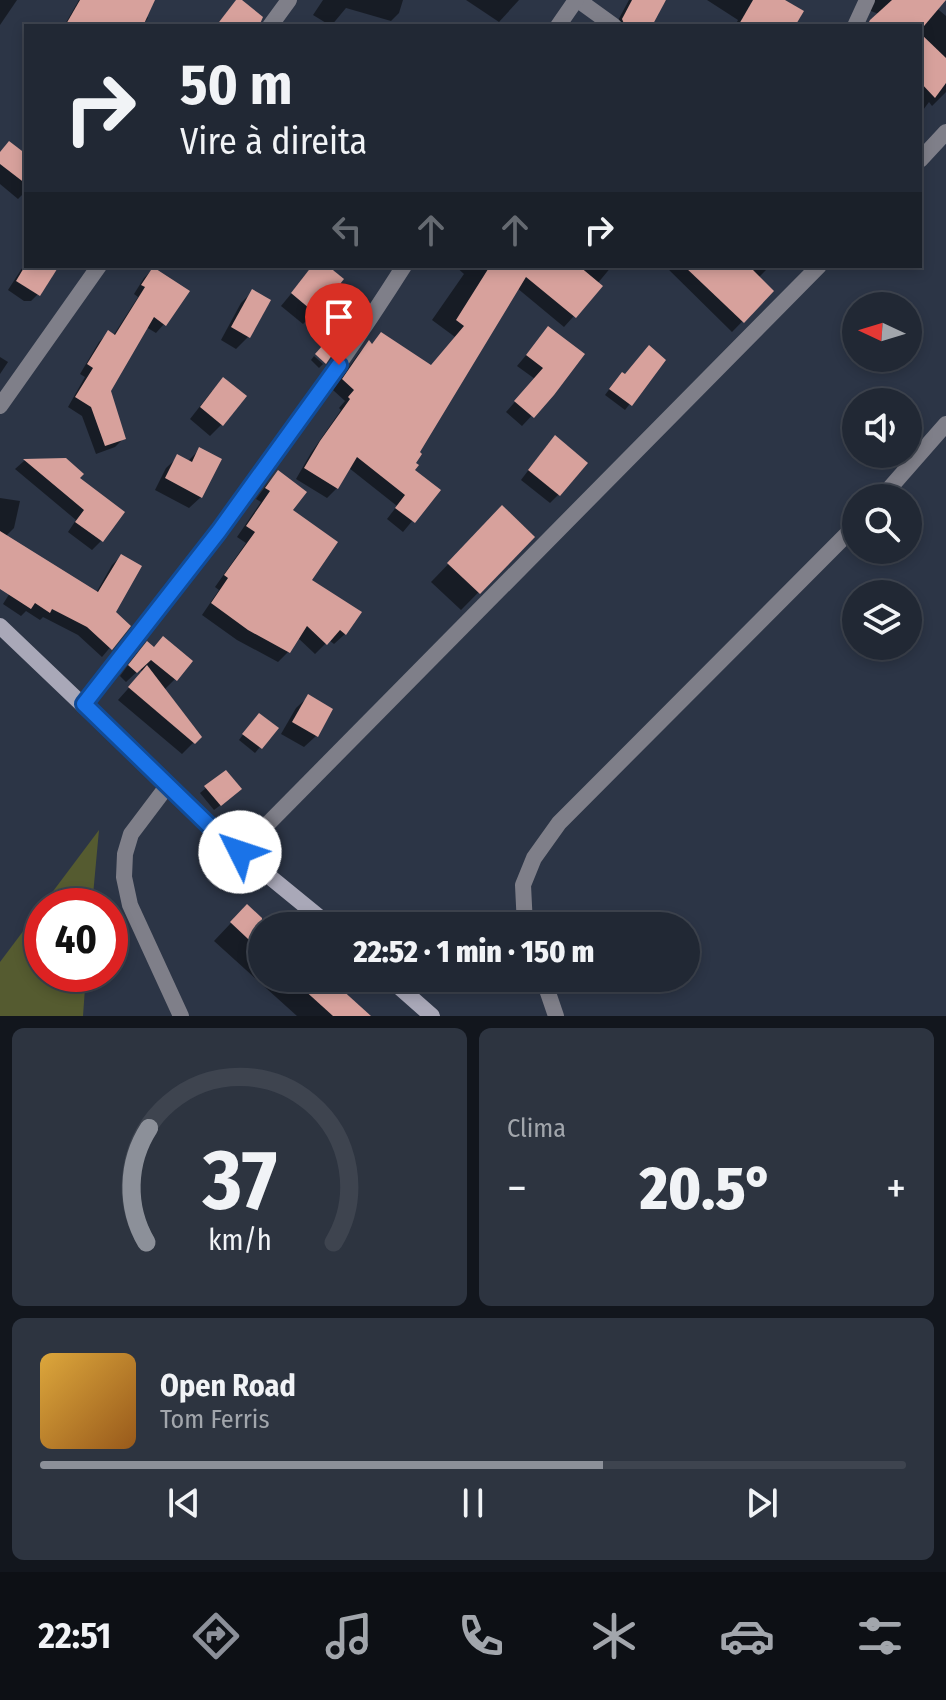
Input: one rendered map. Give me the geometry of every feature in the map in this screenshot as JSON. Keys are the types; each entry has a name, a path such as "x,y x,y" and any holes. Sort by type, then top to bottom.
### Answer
{"street":[{"path":"271,24 289,0"},
{"path":"559,24 577,0 611,24"},
{"path":"856,24 867,0"},
{"path":"922,158 946,132"},
{"path":"0,406 98,268"},
{"path":"84,704 219,531 347,353 403,268"},
{"path":"240,852 817,268"},
{"path":"893,484 946,424"},
{"path":"524,912 523,885 534,858 559,823 842,539"},
{"path":"0,626 221,837 313,912"},
{"path":"168,785 131,834 125,854 124,877 130,905 181,1016"},
{"path":"405,992 432,1016"},
{"path":"548,992 556,1016"}],"green space":[{"path":"99,830 94,888 56,888"},
{"path":"24,930 24,992 85,992 83,1016 0,1016 0,962"}],"building":[{"path":"80,0 155,0 144,24 66,24"},
{"path":"236,0 242,0 263,17 260,24 218,24"},
{"path":"632,0 666,0 653,24 624,24 622,19"},
{"path":"753,0 785,0 804,11 796,24 739,24"},
{"path":"892,0 946,0 924,26 868,24"},
{"path":"922,35 946,58 946,83 935,98 922,84"},
{"path":"9,141 24,152 24,182 0,164 0,152"},
{"path":"24,268 58,268 40,296 16,281"},
{"path":"155,268 190,291 166,326 154,317 111,391 126,439 105,446 91,407 75,397 93,368 87,364 108,330 115,335 145,287 141,285"},
{"path":"310,268 330,268 344,279 316,314 291,293"},
{"path":"489,268 581,268 603,286 576,318 526,277 420,452 422,454 416,463 419,465 415,470 441,490 415,523 395,508 405,495 357,457 338,489 304,468 350,399 348,397 354,390 342,379 369,340 372,344 381,332 431,365 464,326 456,320"},
{"path":"686,268 751,268 774,291 744,323"},
{"path":"252,289 271,300 250,338 231,327"},
{"path":"346,319 352,325 326,364 315,354"},
{"path":"548,326 585,354 534,418 514,401 543,368 526,355"},
{"path":"649,345 666,360 632,406 609,389"},
{"path":"223,377 247,396 223,426 200,407"},
{"path":"555,435 588,463 560,496 528,470"},
{"path":"199,447 222,459 202,498 165,478 177,454 192,462"},
{"path":"66,458 84,474 80,478 125,512 103,542 75,522 84,510 23,459"},
{"path":"278,470 307,492 293,510 338,542 312,580 362,612 346,635 340,630 327,645 307,626 290,653 248,630 211,603 228,578 224,575 255,532 246,526 270,491 265,488"},
{"path":"502,505 535,537 480,594 447,563"},
{"path":"0,531 98,592 121,554 142,566 116,612 131,626 112,650 87,627 52,609 50,613 35,603 31,609 0,589"},
{"path":"163,636 193,661 177,681 151,660 137,673 128,665 147,641 154,647"},
{"path":"147,665 202,737 195,744 128,687"},
{"path":"308,694 333,709 318,737 292,722"},
{"path":"259,713 279,728 262,749 242,734"},
{"path":"226,770 242,789 221,806 204,786"},
{"path":"247,904 256,912 248,912 248,939 230,922"},
{"path":"306,992 344,992 371,1016 333,1016"}],"route":[{"path":"240,852 84,704 219,531 339,365"}]}
